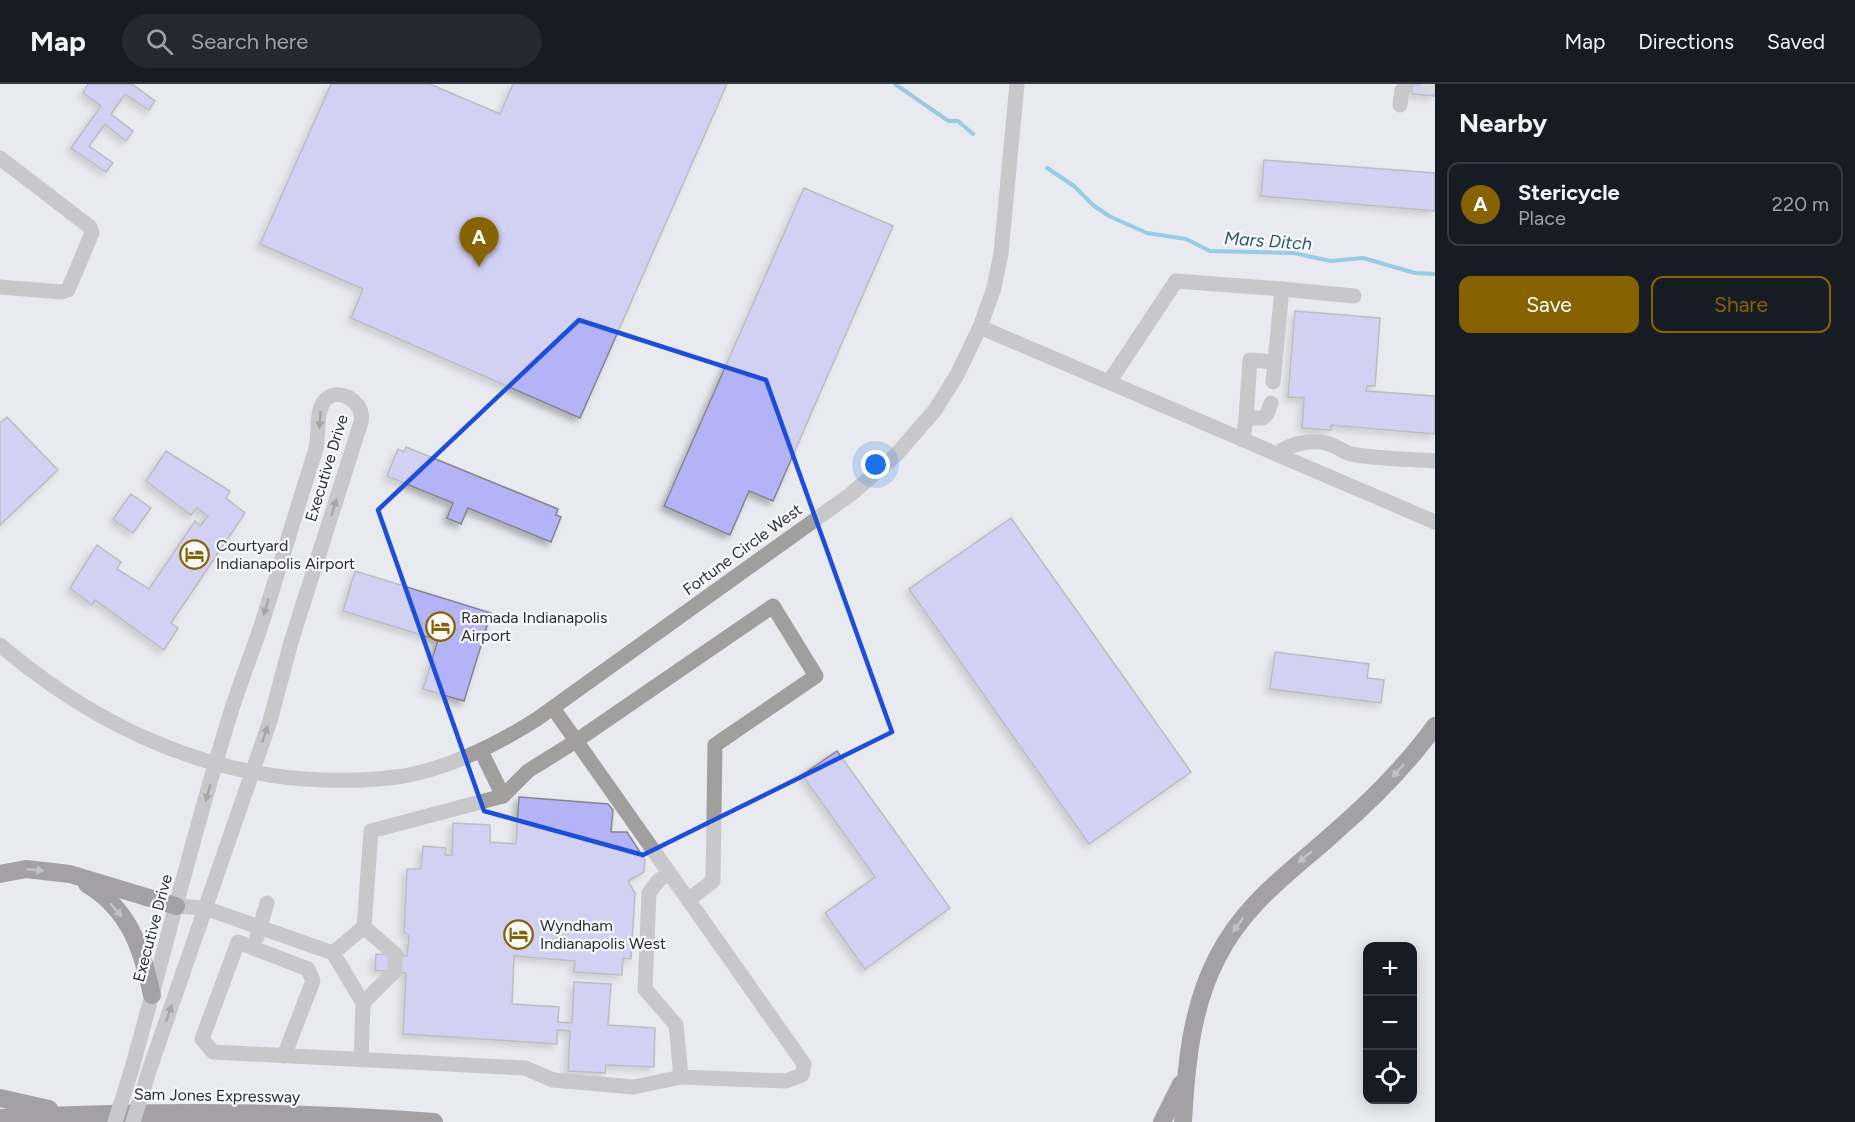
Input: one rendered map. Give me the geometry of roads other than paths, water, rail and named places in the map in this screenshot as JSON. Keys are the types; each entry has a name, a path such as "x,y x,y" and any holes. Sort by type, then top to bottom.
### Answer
{"highway":[{"path":"1183,1122 1186,1074 1193,1029 1203,992 1216,958 1243,917 1277,881 1334,834 1388,783 1435,726"},
{"path":"0,874 26,869 70,874 176,906"},
{"path":"70,874 101,894 126,921 143,955 152,995"},
{"path":"1162,1122 1186,1074"},
{"path":"0,1098 74,1114"},
{"name":"Sam Jones Expressway","path":"0,1118 74,1114 243,1113 434,1122"}],"street":[{"name":"Fortune Circle West","path":"0,645 56,689 118,726 158,744 216,764 252,773 284,778 349,781 392,777 442,766 481,751 512,735 851,494 909,441 934,410 957,375 980,327 993,288 1001,253 1017,84"},
{"path":"1400,105 1402,90 1407,84"},
{"path":"0,158 90,227 93,233 68,290 62,292 0,287"},
{"path":"1109,382 1176,280 1354,296"},
{"path":"1273,382 1282,289"},
{"path":"980,327 1435,522"},
{"path":"1243,440 1250,360 1275,362"},
{"name":"Executive Drive","path":"115,1122 236,695 260,627 317,445 320,409 325,400 345,396 357,403 362,411 362,417 291,642 270,721 133,1122"},
{"path":"1246,418 1263,418 1271,403"},
{"path":"1277,454 1286,447 1324,442 1348,454 1435,461"},
{"path":"333,953 364,927 371,831 503,796 528,771 576,741 773,606 816,676 715,745 713,881 688,900"},
{"path":"284,1056 313,981 308,969 238,942 202,1039 213,1052 284,1056 361,1060 525,1068 553,1080 634,1087 681,1077 786,1081 802,1075 804,1064 553,708"},
{"path":"481,751 503,796"},
{"path":"669,873 658,881 649,893 645,988 676,1025 681,1077"},
{"path":"254,949 267,903"},
{"path":"176,906 205,908 333,953 363,1003 361,1060"},
{"path":"363,1003 394,972 396,955 364,927"}],"waterway":[{"name":"Mars Ditch","path":"895,84 949,121 958,121 973,134"},
{"name":"Mars Ditch","path":"1047,168 1074,186 1093,205 1109,216 1147,233 1186,239 1210,251 1294,253 1330,261 1363,258 1415,273 1435,274"}],"tunnel":[{"path":"1421,84 1435,85"}],"place":[{"name":"Stericycle","path":"479,267"},
{"name":"Courtyard Indianapolis Airport","path":"195,554"},
{"name":"Ramada Indianapolis Airport","path":"440,626"},
{"name":"Wyndham Indianapolis West","path":"519,934"}]}
